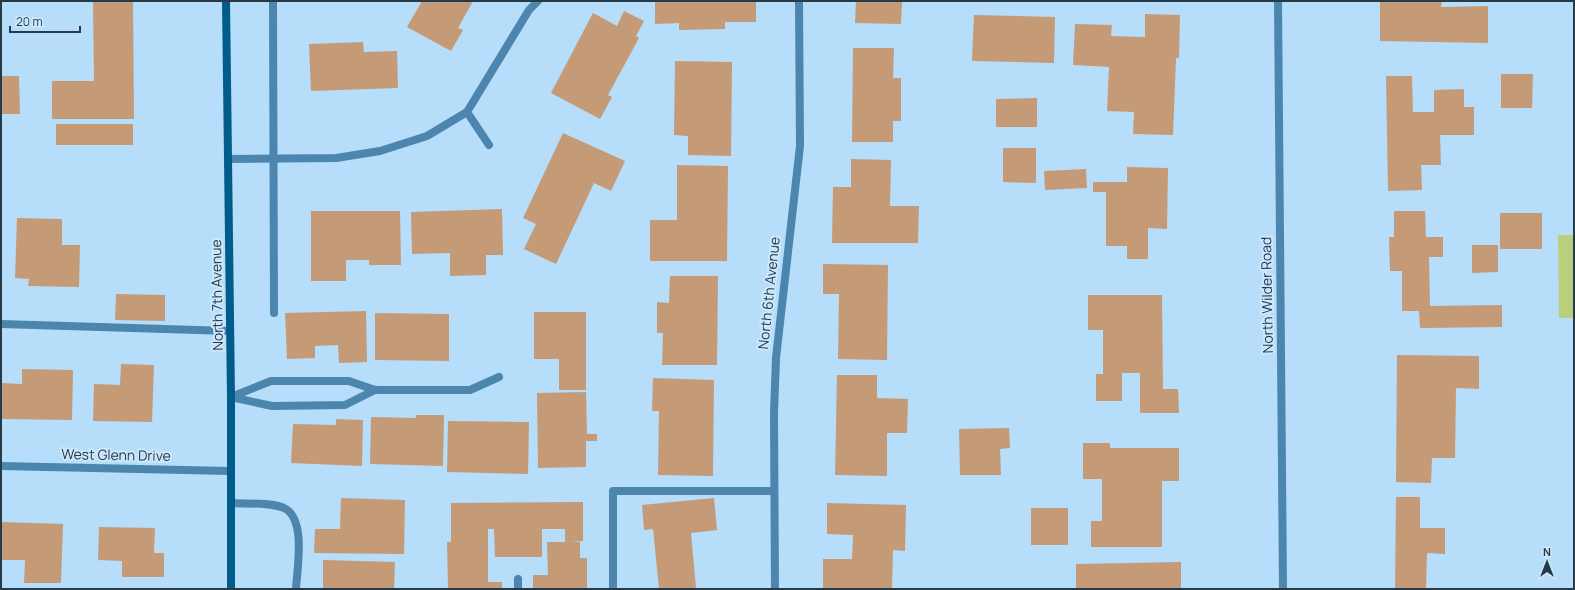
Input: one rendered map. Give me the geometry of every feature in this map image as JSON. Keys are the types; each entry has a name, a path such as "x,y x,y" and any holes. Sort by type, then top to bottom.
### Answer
{"main road":[{"name":"North 7th Avenue","path":"226,1 232,589"}],"street":[{"path":"274,1 274,313"},
{"path":"228,158 336,158 380,151 427,136 467,112 529,10 538,1"},
{"name":"North 6th Avenue","path":"775,589 774,491 776,358 800,146 799,1"},
{"name":"North Wilder Road","path":"1278,1 1283,589"},
{"path":"467,112 489,145"},
{"path":"1,324 230,331"},
{"path":"231,397 271,381 349,381 375,390 470,390 499,377"},
{"path":"231,397 272,406 345,405 375,390"},
{"name":"West Glenn Drive","path":"1,466 230,471"},
{"path":"613,589 613,491 774,491"},
{"path":"231,503 273,505 286,509 296,522 298,536 296,589"},
{"path":"518,579 518,589"}],"green space":[{"path":"1558,235 1574,235 1574,318 1559,318"}],"building":[{"path":"93,1 133,1 134,119 52,119 52,81 94,81"},
{"path":"422,1 473,1 458,28 463,30 451,51 407,27"},
{"path":"655,1 756,1 756,22 725,22 725,29 679,30 679,23 655,24"},
{"path":"856,1 902,1 901,24 855,23"},
{"path":"1380,1 1442,1 1441,7 1488,6 1488,43 1380,41"},
{"path":"624,11 644,21 636,36 639,38 608,95 612,97 600,119 551,93 593,13 617,26"},
{"path":"1145,14 1180,15 1179,58 1176,58 1173,135 1133,134 1134,112 1107,111 1109,67 1073,65 1075,24 1112,25 1111,36 1145,37"},
{"path":"974,15 1055,17 1054,63 972,61"},
{"path":"363,42 364,52 397,51 398,88 311,91 309,44"},
{"path":"853,48 894,48 893,78 901,78 901,121 893,121 893,142 852,142"},
{"path":"675,61 732,62 731,156 688,155 688,136 674,135"},
{"path":"1501,74 1533,74 1532,108 1501,108"},
{"path":"1,76 19,76 20,114 1,114"},
{"path":"1386,76 1412,76 1413,112 1434,112 1434,90 1464,89 1464,107 1474,107 1474,135 1440,135 1441,165 1421,165 1422,190 1388,191"},
{"path":"1037,98 1037,127 996,127 996,99"},
{"path":"56,124 133,124 133,145 56,145"},
{"path":"563,133 625,161 611,191 594,183 556,264 524,249 536,224 523,218"},
{"path":"1003,148 1036,148 1036,183 1003,182"},
{"path":"851,159 891,160 890,206 919,206 918,243 832,243 833,187 851,187"},
{"path":"677,165 728,166 727,261 650,261 650,220 677,220"},
{"path":"1127,167 1168,168 1167,229 1148,228 1148,259 1127,259 1127,246 1106,246 1106,192 1093,192 1093,182 1127,182"},
{"path":"1086,169 1087,188 1045,190 1044,171"},
{"path":"502,209 503,255 486,255 486,275 450,276 450,253 412,254 411,212"},
{"path":"311,211 400,211 401,265 369,265 369,260 346,260 346,281 311,281"},
{"path":"1394,211 1425,211 1426,237 1443,237 1443,257 1429,257 1430,306 1502,305 1502,327 1420,328 1419,311 1402,311 1402,271 1390,271 1389,237 1394,237"},
{"path":"1500,213 1542,213 1542,249 1500,249"},
{"path":"17,218 62,219 62,245 80,245 79,287 28,286 29,279 15,278"},
{"path":"1472,245 1498,245 1498,272 1472,273"},
{"path":"823,264 888,265 887,360 838,359 839,294 823,294"},
{"path":"670,276 718,276 717,365 662,365 663,333 657,333 657,302 669,303"},
{"path":"116,294 165,295 165,321 115,320"},
{"path":"1088,295 1162,295 1163,389 1178,389 1179,413 1140,413 1140,373 1122,373 1122,401 1096,401 1096,374 1103,374 1103,330 1088,330"},
{"path":"366,311 367,362 339,363 338,345 315,346 315,358 287,359 285,313"},
{"path":"534,312 586,312 586,390 559,390 559,359 534,359"},
{"path":"375,313 449,314 449,361 375,360"},
{"path":"1397,355 1479,356 1479,389 1456,388 1455,458 1432,458 1431,483 1396,482"},
{"path":"121,364 154,365 152,422 93,421 94,384 120,385"},
{"path":"22,369 73,370 72,420 1,419 1,383 22,384"},
{"path":"837,375 877,375 877,398 908,399 907,433 887,433 887,476 835,475"},
{"path":"653,378 714,380 713,476 658,475 659,411 652,411"},
{"path":"586,392 587,434 597,434 597,441 586,441 586,467 538,468 537,393"},
{"path":"416,415 444,415 443,466 370,464 371,417 416,418"},
{"path":"336,419 363,420 362,466 291,463 293,424 336,425"},
{"path":"448,421 529,422 528,474 447,472"},
{"path":"1009,428 1010,448 1000,449 1001,475 960,475 959,429"},
{"path":"1083,443 1110,443 1110,448 1179,448 1179,481 1162,481 1162,547 1091,547 1091,521 1102,521 1102,479 1083,479"},
{"path":"1396,497 1420,497 1420,528 1445,528 1445,554 1427,553 1426,589 1395,589"},
{"path":"341,498 405,500 404,554 314,553 315,529 340,529"},
{"path":"714,498 717,530 691,533 696,588 659,589 653,529 644,530 642,505"},
{"path":"583,502 583,541 571,542 580,542 580,558 587,558 587,589 533,589 533,575 548,575 547,542 565,542 565,529 542,529 542,557 495,557 494,529 488,529 488,582 502,582 502,589 448,589 447,542 451,542 451,503"},
{"path":"827,503 906,505 905,551 893,550 892,589 823,589 823,559 852,559 853,535 827,534"},
{"path":"1031,508 1068,508 1068,545 1031,545"},
{"path":"1,522 63,524 61,583 24,583 25,560 1,560"},
{"path":"99,527 155,528 154,553 164,553 164,577 122,577 122,561 98,560"},
{"path":"323,560 395,562 394,589 323,589"},
{"path":"1181,562 1181,589 1076,588 1076,564"}]}
